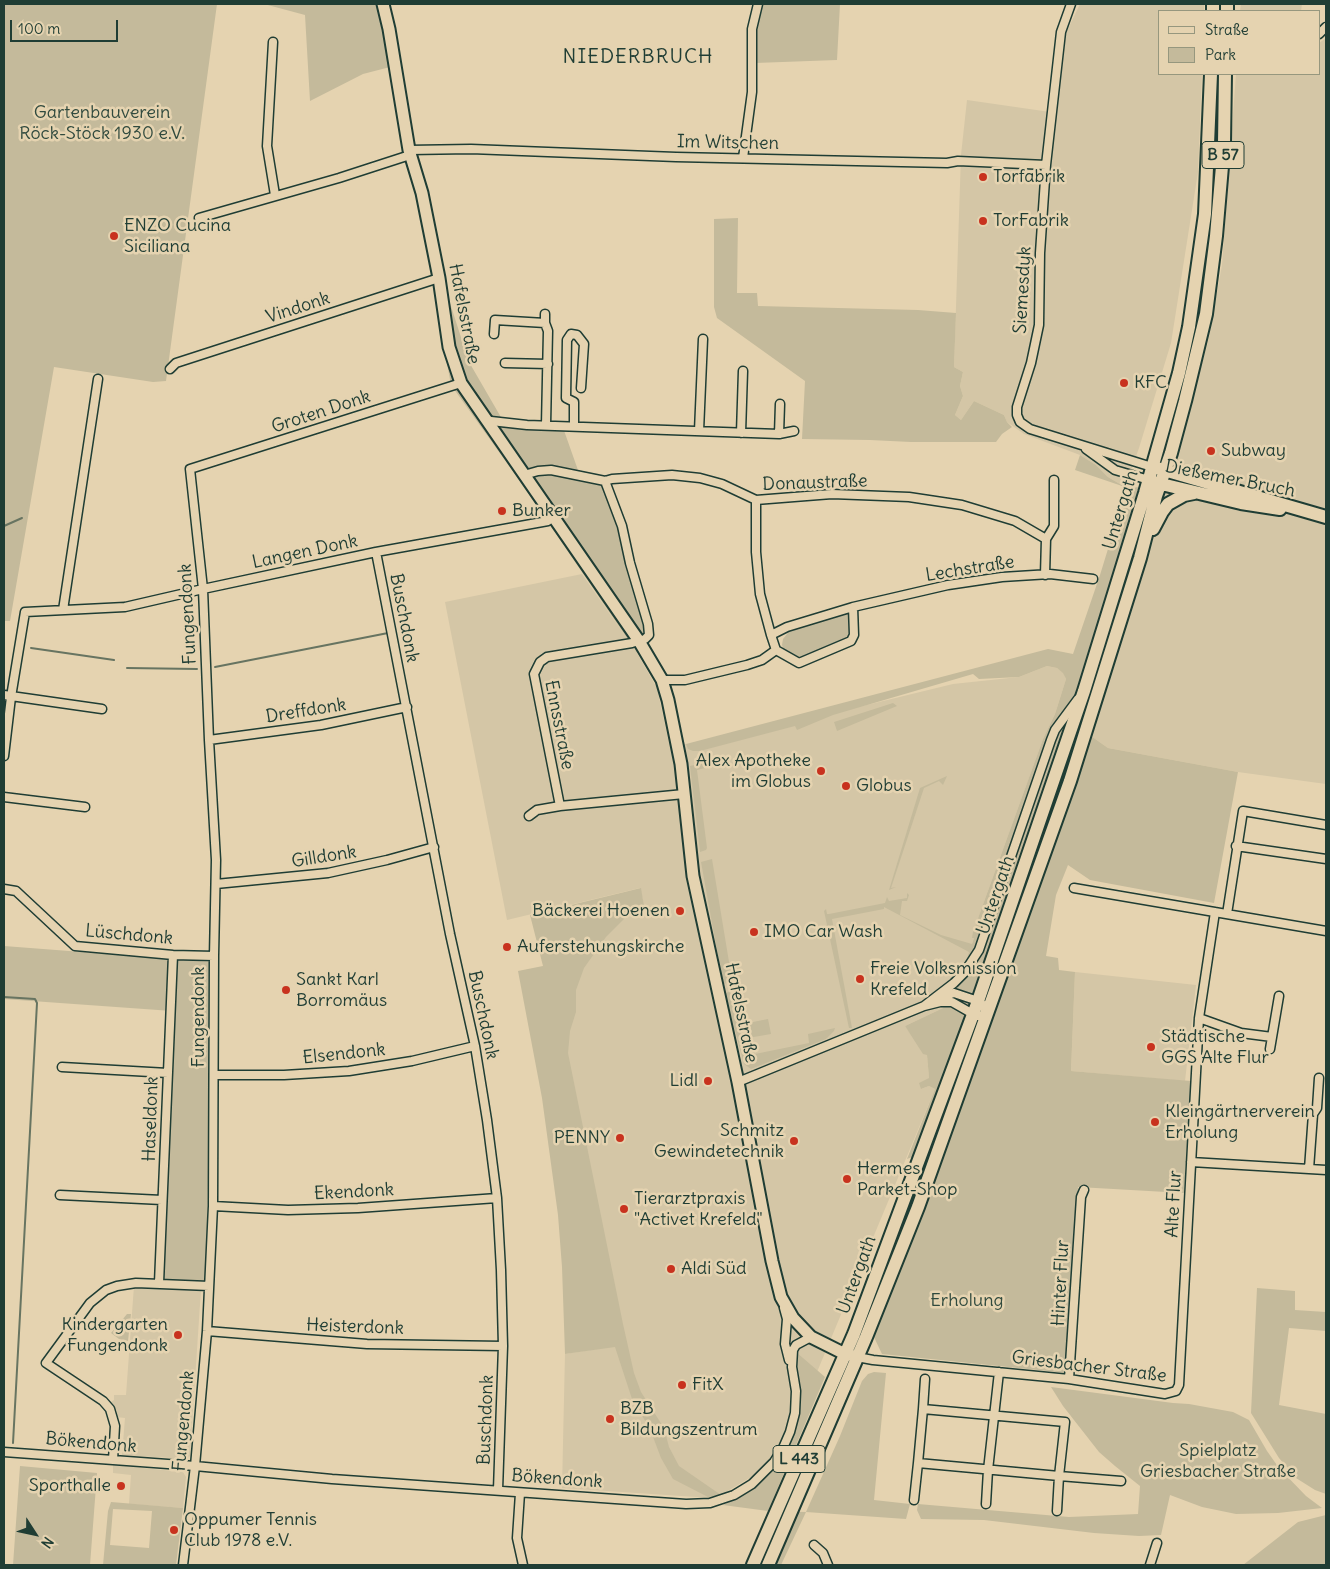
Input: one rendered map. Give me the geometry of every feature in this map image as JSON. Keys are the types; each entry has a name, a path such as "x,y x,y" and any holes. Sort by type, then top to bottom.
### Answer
{"main road":[{"name":"Hafelsstraße","path":"383,4 410,152 422,193 439,278 449,347 461,383 639,641 662,680 678,749 694,876 738,1082 772,1261 781,1297 793,1318 811,1337 851,1355"},
{"name":"Untergath","path":"1158,469 1189,327 1205,214 1211,75"},
{"name":"Untergath","path":"768,1565 851,1355 854,1334 978,1001 1158,469 1185,401 1206,314 1216,236 1224,143 1225,76"},
{"name":"Untergath","path":"1205,214 1216,236"},
{"name":"Dießemer Bruch","path":"1158,469 1244,492 1305,512"},
{"name":"Untergath","path":"1140,558 1154,482"},
{"name":"Dießemer Bruch","path":"1154,482 1260,507 1326,516"},
{"name":"Untergath","path":"753,1565 918,1207 1070,781 1140,558 1157,520 1168,504 1184,495 1196,493"}],"street":[{"path":"743,158 752,92 752,29 758,4"},
{"name":"Siemesdyk","path":"1071,4 1061,32 1046,165 1040,253 1039,325 1031,363 1017,406 1017,415 1020,422 1030,429 1158,469"},
{"path":"273,42 267,146 275,195"},
{"name":"Im Witschen","path":"199,218 339,178 410,152 470,149 943,163 958,161 1046,165"},
{"name":"Vindonk","path":"170,369 176,362 439,278"},
{"path":"545,314 544,323 548,331 546,426"},
{"path":"494,334 495,320 544,323"},
{"path":"574,426 574,402 566,398 567,340 571,334 577,335 584,344 582,388"},
{"path":"699,431 703,339"},
{"path":"505,363 548,364"},
{"path":"741,433 743,371"},
{"path":"62,610 98,380"},
{"name":"Groten Donk","path":"190,469 461,383"},
{"path":"779,434 780,404"},
{"path":"488,422 741,433 779,434 794,431"},
{"name":"Siemesdyk","path":"1080,445 1115,470 1154,482"},
{"name":"Fungendonk","path":"183,1565 196,1466 207,1331 213,1206 216,884 203,589 190,469"},
{"name":"Donaustraße","path":"524,475 551,470 606,481 672,475 700,478 722,484 756,500 832,494 909,497 962,505 1015,520 1046,539"},
{"path":"1045,575 1046,539 1054,526 1054,480"},
{"path":"606,481 622,526 630,563 648,624 649,635 639,641"},
{"path":"756,500 756,552 760,594 776,650 799,663 851,641 854,635 853,607"},
{"name":"Langen Donk","path":"4,756 7,696 25,612 125,608 203,589 376,552 548,521 553,518"},
{"name":"Buschdonk","path":"376,552 450,934 475,1046 487,1120 497,1198 503,1346 498,1490"},
{"name":"Lechstraße","path":"771,635 787,627 853,607 948,585 1002,577 1045,575 1093,579"},
{"name":"Ennsstraße","path":"560,806 534,674 536,668 547,657 639,641"},
{"path":"662,680 685,680 746,665 762,660 776,650"},
{"path":"924,1006 964,973 979,950 1055,730 1084,691"},
{"path":"7,696 102,709"},
{"name":"Dreffdonk","path":"209,740 321,725 407,706"},
{"path":"529,816 537,810 560,806 684,794"},
{"path":"4,797 85,807"},
{"path":"1227,914 1236,846 1243,811 1326,824"},
{"path":"1236,846 1326,859"},
{"name":"Gilldonk","path":"216,884 328,873 388,860 434,847"},
{"path":"1074,888 1326,931"},
{"name":"Lüschdonk","path":"4,889 16,891 75,946 173,955 214,956"},
{"name":"Alte Flur","path":"1176,1391 1179,1385 1199,1018 1215,912"},
{"name":"Haseldonk","path":"160,1283 173,955"},
{"path":"738,1082 924,1006 939,998 954,994 978,1001 988,1014 978,1016 952,1002 940,1002 924,1006"},
{"path":"1270,1049 1279,996"},
{"path":"1199,1018 1241,1032 1272,1037"},
{"name":"Elsendonk","path":"214,1075 284,1075 349,1071 412,1061 475,1046"},
{"path":"62,1067 168,1073"},
{"path":"1309,1169 1313,1114 1317,1108 1320,1078"},
{"path":"1191,1162 1326,1170"},
{"name":"Hinter Flur","path":"1069,1379 1081,1197 1084,1190"},
{"path":"60,1195 162,1200"},
{"name":"Ekendonk","path":"213,1206 288,1210 358,1208 497,1198"},
{"path":"113,1460 115,1426 110,1409 103,1401 46,1363 84,1310 97,1296 117,1286 136,1283 160,1283 209,1286"},
{"name":"Bökendonk","path":"781,1297 787,1320 785,1344 787,1356 792,1367"},
{"name":"Heisterdonk","path":"207,1331 367,1344 503,1346"},
{"name":"Bökendonk","path":"4,1452 196,1466 332,1479 686,1504 710,1503 734,1495 752,1484 764,1474 783,1448 795,1413 796,1391 792,1367 793,1350 796,1345 811,1337"},
{"name":"Griesbacher Straße","path":"851,1355 873,1360 1069,1379 1165,1394 1176,1391"},
{"name":"Griesbacher Straße","path":"986,1504 999,1372"},
{"path":"914,1500 926,1379"},
{"path":"923,1409 1065,1422 1057,1511"},
{"path":"918,1463 1121,1481"},
{"path":"520,1492 517,1538 523,1565"},
{"path":"1150,1565 1157,1543"},
{"path":"814,1545 823,1552 828,1565"}],"shaded area":[{"path":"1080,4 1204,4 1204,10 1158,10 1158,75 1202,75 1198,172 1171,343 1125,487 1108,477 1096,465 1080,455 1024,434 1007,422 1004,415 974,401 961,420 955,415 963,396 960,386 963,372 954,367 961,155 967,100 1057,113 1066,33"},
{"path":"1241,4 1302,4 1301,10 1240,10"},
{"path":"1326,38 1326,784 1238,772 1108,748 1091,736 1174,464 1208,342 1222,265 1236,75 1320,75 1320,42"},
{"path":"582,574 637,653 657,688 669,743 686,744 690,748 953,684 1019,677 1047,666 1057,668 1063,672 1066,679 1055,714 1043,739 973,932 974,938 959,983 943,1008 905,1026 927,1054 929,1078 921,1089 929,1086 935,1089 812,1384 784,1440 763,1470 721,1495 711,1498 562,1488 565,1354 615,1346 563,1079 575,964 643,900 640,888 507,920 445,602"},
{"path":"1075,972 1196,985 1185,1081 1071,1071"},
{"path":"134,1286 201,1289 190,1456 187,1459 122,1455 125,1418 116,1417 117,1411 111,1402 114,1400 114,1395 126,1395"},
{"path":"113,1465 183,1472 186,1477 183,1508 129,1504 131,1475 113,1473"}],"green space":[{"name":"Gartenbauverein Röck-Stöck 1930 e.V.","path":"4,4 217,4 166,381 153,382 54,367 10,621 4,621"},
{"path":"264,4 378,4 390,67 363,74 310,101 305,15"},
{"path":"763,4 840,4 837,60 755,63 755,30"},
{"path":"738,218 737,293 757,293 758,306 918,310 956,313 954,367 963,372 960,386 963,396 955,415 961,420 974,401 1004,415 1012,427 1002,434 996,442 802,439 805,381 717,318 714,307 714,219"},
{"path":"448,297 469,362 502,419 561,422 579,473 608,477 640,581 652,636 637,653 522,484 451,385 435,299"},
{"path":"1080,455 1096,465 1108,477 1125,487 1075,470"},
{"name":"Erholung","path":"1127,487 1166,488 1091,736 1108,748 1238,772 1214,903 1090,880 1068,865 1056,895 1046,956 1058,958 1059,970 1075,972 1071,1071 1191,1081 1184,1193 1078,1187 1067,1373 882,1354 872,1333 945,1145 907,1159 935,1089 929,1086 921,1089 919,1083 929,1078 927,1055 923,1054 905,1026 943,1008 959,983 969,952 884,907 884,909 832,919 852,1028 849,1028 824,911 826,909 827,914 829,914 885,903 887,897 889,901 907,898 907,893 909,895 907,901 902,901 900,915 941,935 972,944 973,932 1043,739 1055,714 1066,679 1057,668 1047,666 1019,677 979,679 973,674 833,715 797,730 795,726 700,751 688,749 686,744 1048,649 1073,654"},
{"path":"848,613 851,616 850,636 845,641 808,656 799,657 784,650 782,645 783,639 791,629"},
{"path":"893,703 897,706 837,731 834,722"},
{"path":"703,763 705,768 697,770 707,848 700,852 690,766"},
{"path":"947,776 943,785 939,781 924,788 891,888 896,887 889,890 920,788"},
{"path":"712,859 731,974 725,984 723,984 701,862"},
{"path":"641,888 644,906 624,919 606,937 584,968 576,990 576,1012 570,1031 568,1053 634,1373 641,1392 664,1428 669,1447 679,1466 721,1495 708,1497 673,1479 661,1458 650,1429 632,1399 615,1347 565,1354 558,1215 542,1098 518,971 543,966 530,915"},
{"path":"4,946 212,962 206,1282 162,1280 172,1011 4,999"},
{"path":"725,993 733,994 743,1046 753,1045 755,1054 809,1043 808,1034 835,1028 834,1031 826,1039 751,1069 744,1064"},
{"path":"768,1019 771,1034 748,1038 746,1032 750,1031 748,1023"},
{"path":"1257,1288 1295,1291 1295,1310 1326,1312 1326,1331 1289,1328 1279,1405 1326,1414 1326,1494 1315,1490 1296,1478 1279,1458 1251,1413"},
{"path":"127,1314 131,1314 128,1341 119,1339 111,1333"},
{"path":"796,1352 825,1377 768,1511 723,1505 749,1492 770,1474 786,1451 796,1426 800,1408 801,1391"},
{"path":"874,1372 886,1373 874,1500 910,1504 906,1519 806,1512 862,1381 868,1374"},
{"name":"Spielplatz Griesbacher Straße","path":"1051,1387 1189,1404 1233,1412 1249,1420 1279,1468 1306,1496 1322,1508 1278,1513 1236,1514 1202,1507 1170,1495 1161,1535 1139,1536 1094,1533 984,1520 921,1519 917,1510 918,1504 1069,1517 1138,1514 1140,1486 1099,1452 1063,1406"},
{"path":"20,1466 97,1473 90,1565 13,1565"},
{"path":"111,1502 183,1508 176,1565 103,1565 108,1511","holes":["113,1509 152,1511 149,1548 110,1545"]},
{"path":"768,1511 806,1512 781,1565 744,1565"},
{"path":"1326,1515 1326,1565 1243,1565 1298,1522"}],"waterway":[{"path":"4,526 22,518"},
{"path":"215,667 388,633"},
{"path":"31,648 114,660"},
{"path":"127,668 197,669"},
{"path":"4,997 35,999 37,1003 13,1443"}],"place":[{"name":"Torfabrik","path":"983,177"},
{"name":"TorFabrik","path":"983,221"},
{"name":"ENZO Cucina Siciliana","path":"114,236"},
{"name":"KFC","path":"1124,383"},
{"name":"Subway","path":"1211,451"},
{"name":"Bunker","path":"502,511"},
{"name":"Alex Apotheke im Globus","path":"821,771"},
{"name":"Globus","path":"846,786"},
{"name":"Bäckerei Hoenen","path":"680,911"},
{"name":"IMO Car Wash","path":"754,932"},
{"name":"Auferstehungskirche","path":"507,947"},
{"name":"Freie Volksmission Krefeld","path":"860,979"},
{"name":"Sankt Karl Borromäus","path":"286,990"},
{"name":"Städtische GGS Alte Flur","path":"1151,1047"},
{"name":"Lidl","path":"708,1081"},
{"name":"Kleingärtnerverein Erholung","path":"1155,1122"},
{"name":"PENNY","path":"620,1138"},
{"name":"Schmitz Gewindetechnik","path":"794,1141"},
{"name":"Hermes Parket-Shop","path":"847,1179"},
{"name":"Tierarztpraxis \"Activet Krefeld\"","path":"624,1209"},
{"name":"Aldi Süd","path":"671,1269"},
{"name":"Kindergarten Fungendonk","path":"178,1335"},
{"name":"FitX","path":"682,1385"},
{"name":"BZB Bildungszentrum","path":"610,1419"},
{"name":"Sporthalle","path":"121,1486"},
{"name":"Oppumer Tennis Club 1978 e.V.","path":"174,1530"}],"district":[{"name":"NIEDERBRUCH","path":"638,57"}]}
